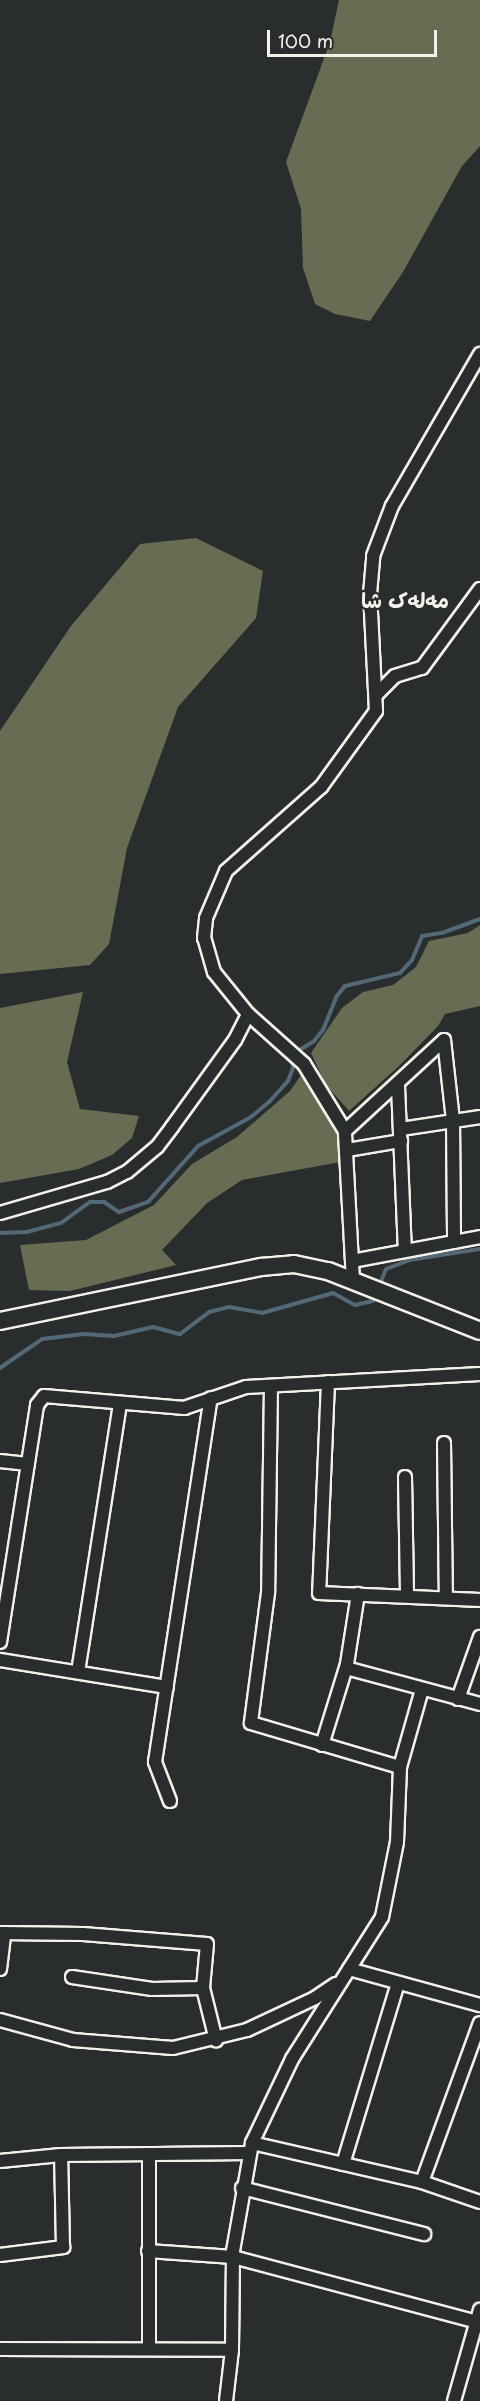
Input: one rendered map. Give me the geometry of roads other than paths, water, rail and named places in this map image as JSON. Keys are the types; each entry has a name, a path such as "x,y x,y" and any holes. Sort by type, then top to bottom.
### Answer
{"main road":[{"path":"0,1322 272,1265 306,1265 480,1331"}],"street":[{"path":"358,1284 352,1261 345,1131 304,1064 248,1014 214,972 204,938 206,918 226,871 321,787 376,711 377,694 370,594 373,556 392,506 480,354"},
{"path":"377,694 394,676 422,668 480,589"},
{"path":"0,1213 107,1182 127,1172 157,1147 235,1040 248,1014"},
{"path":"345,1131 398,1086 444,1040 453,1120 454,1242"},
{"path":"398,1086 405,1250"},
{"path":"347,1150 453,1120 480,1117"},
{"path":"352,1261 480,1237"},
{"path":"0,1642 28,1464 41,1398 51,1395 184,1408 234,1390 327,1382 480,1374"},
{"path":"327,1382 319,1593 407,1595 480,1600"},
{"path":"271,1386 268,1593 251,1723 400,1767"},
{"path":"170,1801 155,1762 211,1398"},
{"path":"78,1672 120,1402"},
{"path":"444,1443 446,1597"},
{"path":"0,1461 28,1464"},
{"path":"405,1477 407,1595"},
{"path":"322,1745 346,1668 358,1594"},
{"path":"458,1699 480,1637"},
{"path":"0,1660 167,1687"},
{"path":"346,1668 480,1704"},
{"path":"226,2401 232,2350 234,2257 242,2188 250,2148 280,2080 376,1930 386,1902 397,1842 400,1767 422,1689"},
{"path":"0,1969 2,1934 83,1934 207,1944 203,1988 216,2040"},
{"path":"0,2020 73,2040 130,2047 173,2048 216,2040 288,2012 346,1974 398,1983 480,2006"},
{"path":"72,1977 152,1989 203,1988"},
{"path":"343,2164 398,1983"},
{"path":"422,2182 480,2023"},
{"path":"0,2161 61,2155 149,2157 250,2148 343,2164 422,2182 480,2202"},
{"path":"0,2255 63,2247 61,2155"},
{"path":"149,2157 149,2349"},
{"path":"242,2188 424,2234"},
{"path":"148,2251 234,2257 478,2316 454,2401"},
{"path":"0,2349 232,2350"}],"waterway":[{"path":"296,1052 314,1041 323,1030 336,997 345,986 400,973 412,960 422,936 442,933 480,919"},
{"path":"0,1233 27,1232 61,1223 90,1202 104,1202 119,1212 148,1202 198,1146 251,1117 270,1101 288,1081 293,1068 292,1058"},
{"path":"379,1287 386,1269 409,1260 480,1249"},
{"path":"0,1368 42,1339 84,1334 114,1336 153,1327 180,1334 209,1312 229,1307 262,1313 333,1293 355,1305 373,1301 376,1294"}],"district":[{"name":"مەلەک شا","path":"405,600"}]}
